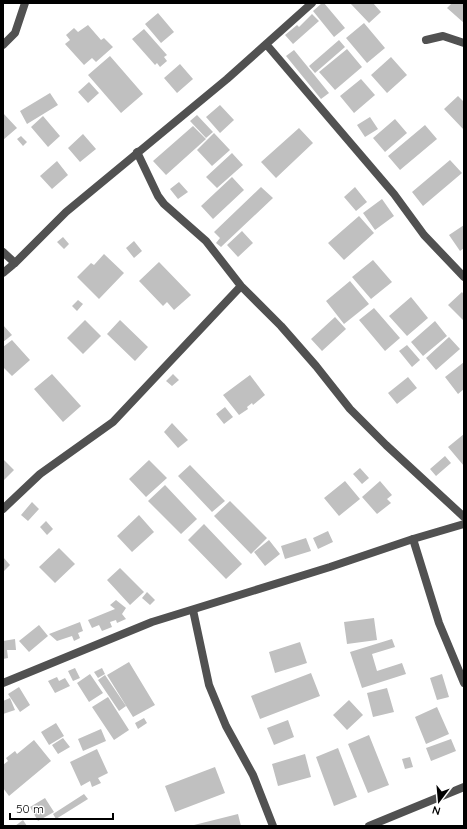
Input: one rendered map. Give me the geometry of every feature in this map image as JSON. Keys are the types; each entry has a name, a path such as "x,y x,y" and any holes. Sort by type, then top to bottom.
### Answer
{"street":[{"path":"3,45 15,33 25,3"},
{"path":"3,273 66,212 227,79 312,3"},
{"path":"426,40 443,36 464,43"},
{"path":"266,44 394,194 424,235 464,276"},
{"path":"137,152 158,196 164,204 206,242 241,286 281,326 350,409 386,445 464,517"},
{"path":"3,252 15,263"},
{"path":"3,509 40,474 113,422 241,286"},
{"path":"3,683 152,622 464,524"},
{"path":"413,539 439,623 464,683"},
{"path":"193,610 209,685 226,726 253,775 273,826"},
{"path":"369,826 464,788"}],"building":[{"path":"324,3 345,28 334,37 313,11"},
{"path":"350,3 373,3 381,12 369,23"},
{"path":"452,3 464,3 464,23 447,8"},
{"path":"158,13 174,32 161,43 145,24"},
{"path":"312,14 319,21 293,44 285,35 297,25 299,27"},
{"path":"364,23 385,48 367,63 346,38"},
{"path":"88,25 101,40 104,38 113,47 96,62 92,58 84,65 65,44 70,40 66,35 74,28 78,32"},
{"path":"144,29 167,55 164,57 167,61 160,67 157,63 155,65 132,39"},
{"path":"339,40 345,47 315,73 309,66"},
{"path":"347,49 362,67 335,90 319,72"},
{"path":"294,50 329,93 321,99 286,56"},
{"path":"110,56 143,94 121,113 88,75"},
{"path":"391,57 407,75 387,93 371,75"},
{"path":"180,64 193,79 177,93 164,78"},
{"path":"361,79 375,95 354,113 340,96"},
{"path":"89,82 99,93 88,103 78,92"},
{"path":"50,93 58,105 27,124 20,111"},
{"path":"458,96 464,102 464,130 444,109"},
{"path":"220,105 234,120 220,133 206,117"},
{"path":"3,113 17,128 3,140"},
{"path":"197,115 213,132 206,138 190,121"},
{"path":"43,116 60,136 48,147 31,127"},
{"path":"370,117 378,129 365,137 357,125"},
{"path":"395,119 407,133 385,152 373,138"},
{"path":"425,125 437,139 400,170 388,156"},
{"path":"193,126 206,139 166,175 153,161"},
{"path":"299,128 313,143 276,178 261,162"},
{"path":"214,133 230,150 212,166 197,150"},
{"path":"83,134 96,149 80,162 68,148"},
{"path":"21,136 27,142 23,146 17,139"},
{"path":"232,153 243,165 217,188 206,177"},
{"path":"450,160 462,173 423,206 412,192"},
{"path":"57,161 68,175 52,189 40,176"},
{"path":"232,177 244,190 213,219 201,206"},
{"path":"179,182 188,192 178,199 170,189"},
{"path":"261,187 273,198 221,247 216,243 220,238 214,232"},
{"path":"355,187 367,202 356,211 344,197"},
{"path":"382,199 394,216 375,230 363,213"},
{"path":"359,216 374,233 344,260 328,243"},
{"path":"464,225 464,248 460,251 449,235"},
{"path":"242,231 253,243 238,257 227,245"},
{"path":"63,237 69,244 64,249 57,242"},
{"path":"134,241 142,251 134,258 126,248"},
{"path":"104,254 124,273 99,299 77,277 91,263 94,265"},
{"path":"373,260 392,282 371,299 352,277"},
{"path":"159,262 191,295 174,310 167,302 163,306 139,281"},
{"path":"350,281 369,304 344,324 326,301"},
{"path":"462,292 464,295 464,321 448,305"},
{"path":"411,297 428,318 407,336 389,316"},
{"path":"78,300 83,304 77,311 72,306"},
{"path":"374,308 400,338 385,351 359,320"},
{"path":"335,317 346,329 322,351 311,339"},
{"path":"85,320 101,336 83,354 67,338"},
{"path":"120,320 148,347 135,361 107,334"},
{"path":"435,321 447,336 423,356 411,342"},
{"path":"3,325 12,335 3,342"},
{"path":"449,337 460,349 436,370 426,358"},
{"path":"12,340 30,360 12,376 3,367 3,347"},
{"path":"407,345 420,360 412,367 399,351"},
{"path":"464,362 464,389 458,394 445,377"},
{"path":"52,374 81,406 63,422 34,389"},
{"path":"173,374 179,380 172,386 166,381"},
{"path":"250,375 265,395 253,405 252,403 247,407 248,409 239,415 223,395"},
{"path":"408,377 417,388 397,404 388,393"},
{"path":"225,407 233,417 224,424 216,414"},
{"path":"172,423 188,440 178,448 164,432"},
{"path":"464,434 464,466 448,447"},
{"path":"445,456 451,463 436,476 430,469"},
{"path":"3,459 14,470 3,481"},
{"path":"149,460 167,478 146,497 129,479"},
{"path":"190,465 225,501 212,512 178,476"},
{"path":"360,468 369,478 362,484 353,474"},
{"path":"345,481 360,499 339,516 324,498"},
{"path":"380,481 392,495 387,499 391,503 377,514 362,497"},
{"path":"165,485 197,519 181,534 148,501"},
{"path":"230,501 267,538 251,554 214,516"},
{"path":"32,502 39,509 28,521 21,515"},
{"path":"139,515 154,532 132,552 117,536"},
{"path":"46,521 53,529 47,535 40,527"},
{"path":"204,524 242,564 226,579 188,540"},
{"path":"328,531 333,542 318,549 313,538"},
{"path":"306,538 311,551 285,559 281,546"},
{"path":"269,540 280,554 265,566 254,552"},
{"path":"59,548 75,564 55,583 39,567"},
{"path":"3,557 10,565 3,572"},
{"path":"120,568 144,592 130,605 107,580"},
{"path":"147,592 155,600 150,605 142,598"},
{"path":"116,600 126,608 122,614 126,619 117,623 116,620 110,622 112,627 102,631 99,625 92,628 88,620 115,609 110,605"},
{"path":"374,618 377,640 347,644 344,622"},
{"path":"80,622 83,631 78,633 80,638 74,641 72,636 57,641 49,634"},
{"path":"39,625 48,636 29,652 19,641"},
{"path":"15,639 16,650 7,650 8,658 3,659 3,641"},
{"path":"392,639 395,647 372,654 377,671 402,663 406,674 362,688 350,652"},
{"path":"300,642 307,663 275,673 269,652"},
{"path":"129,662 155,705 133,717 107,675"},
{"path":"75,668 80,678 73,681 68,671"},
{"path":"102,668 105,674 98,678 94,672"},
{"path":"311,673 320,696 260,719 251,696"},
{"path":"90,674 103,693 89,702 77,683"},
{"path":"442,674 449,697 437,700 430,678"},
{"path":"105,675 126,706 119,711 98,680"},
{"path":"57,677 59,681 65,678 70,686 55,693 48,681"},
{"path":"19,687 30,705 20,712 8,694"},
{"path":"387,688 394,712 373,717 367,693"},
{"path":"108,697 129,730 114,740 92,707"},
{"path":"10,698 15,710 3,714 3,701"},
{"path":"349,700 363,715 347,730 333,715"},
{"path":"437,707 449,734 426,744 415,717"},
{"path":"144,718 147,723 138,729 135,723"},
{"path":"288,720 294,737 274,745 267,728"},
{"path":"56,723 64,736 49,745 41,732"},
{"path":"101,729 106,741 83,751 78,739"},
{"path":"369,735 389,785 368,793 348,744"},
{"path":"63,738 70,747 58,754 52,745"},
{"path":"451,739 456,751 431,761 426,748"},
{"path":"34,740 51,761 9,796 3,788 3,765 8,761 6,758 15,751 17,754"},
{"path":"338,748 357,797 334,806 316,757"},
{"path":"97,749 108,773 98,778 101,783 92,787 90,781 81,786 70,762"},
{"path":"305,754 311,777 278,786 272,764"},
{"path":"410,757 413,767 405,769 402,759"},
{"path":"215,767 225,793 175,812 165,786"},
{"path":"84,794 88,799 56,819 53,814"},
{"path":"45,798 54,812 38,821 30,807"},
{"path":"238,814 241,826 194,826 194,825"},
{"path":"23,820 27,826 15,826"}]}
